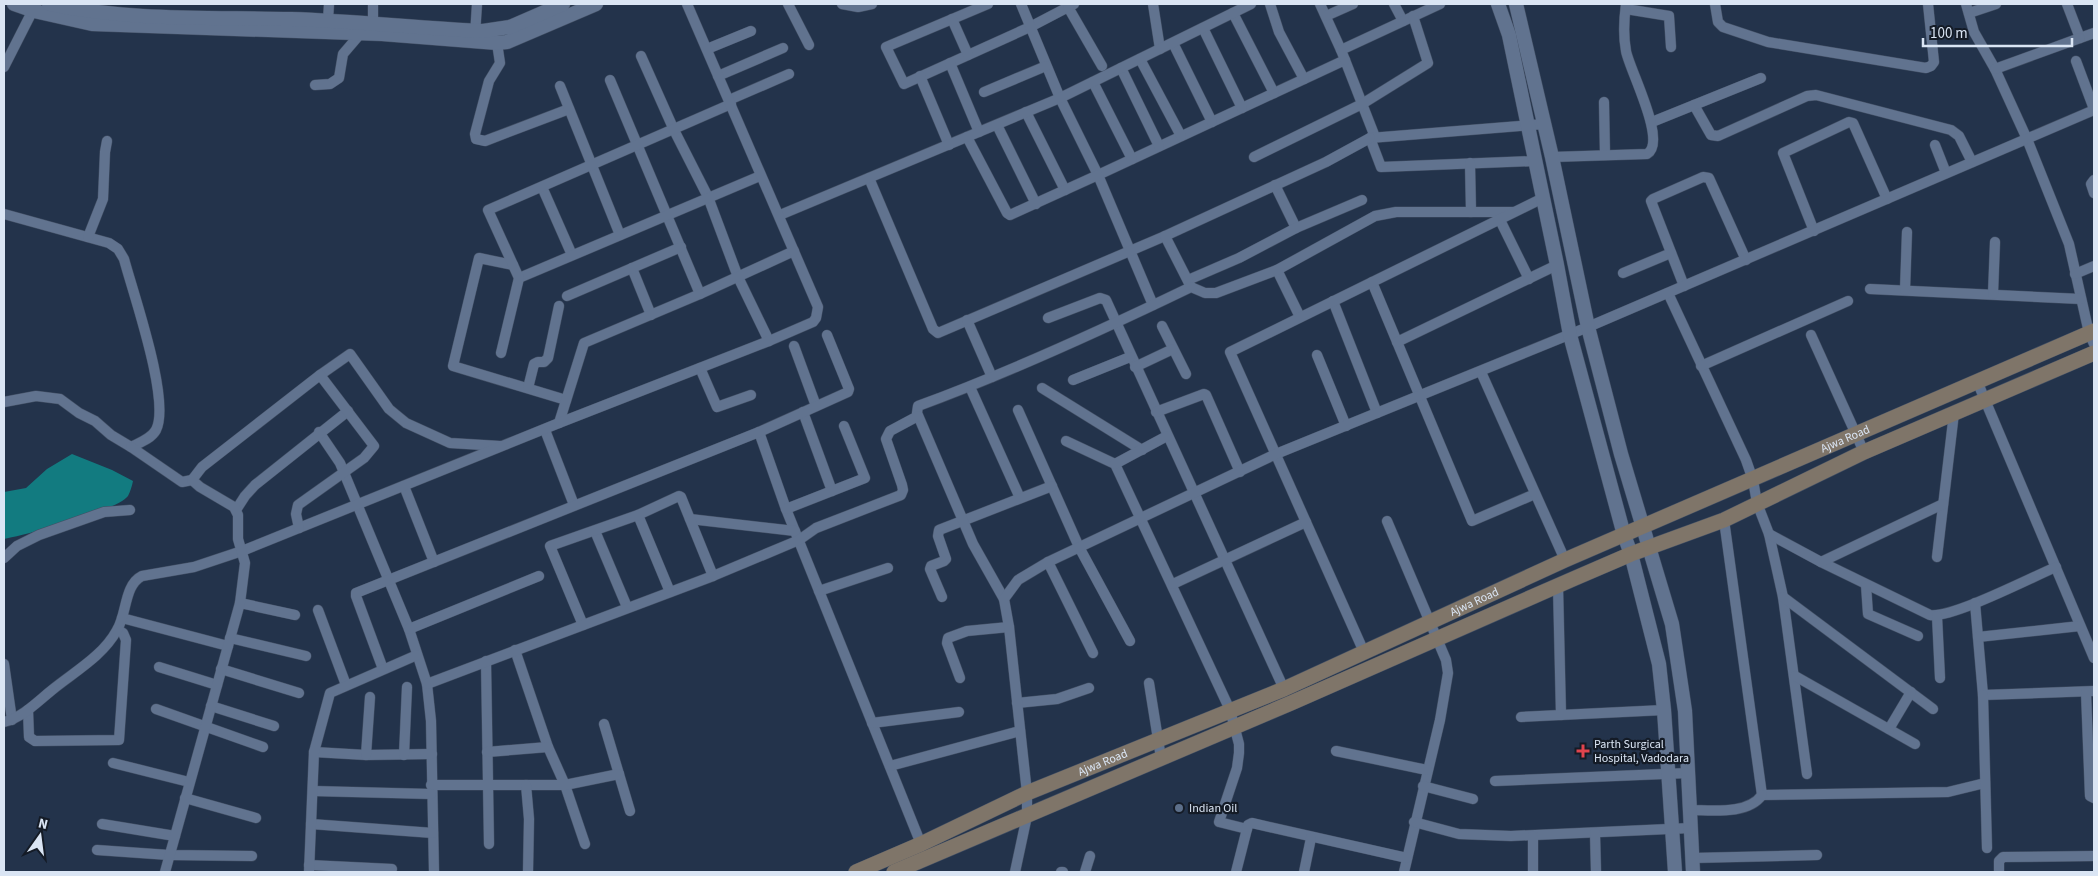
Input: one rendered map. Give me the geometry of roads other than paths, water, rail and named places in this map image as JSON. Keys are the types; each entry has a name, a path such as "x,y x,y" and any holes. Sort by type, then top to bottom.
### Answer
{"main road":[{"name":"Ajwa Road","path":"856,872 921,844 1027,793 1284,689 1565,560 1978,381 2093,336"},
{"name":"Ajwa Road","path":"894,872 1631,554 1724,520 1864,452 2094,353"}],"street":[{"path":"14,4 35,7 92,24 117,26 287,24 328,20 373,23 475,36 497,43 507,42 596,4"},
{"path":"50,4 287,24 361,33 475,36 510,27 563,4"},
{"path":"328,20 329,4"},
{"path":"373,23 374,4"},
{"path":"475,36 477,4"},
{"path":"4,664 8,721 28,710 108,644 118,630 131,586 137,578 194,567 242,551 559,423 809,325 816,318 818,307 780,215 760,176 687,4"},
{"path":"788,4 810,45"},
{"path":"842,4 858,7 872,4"},
{"path":"988,4 886,47 904,84 1030,27 1071,6 1102,66"},
{"path":"1020,4 1060,98 1098,175 1153,305"},
{"path":"1153,4 1160,49"},
{"path":"780,215 1060,98 1251,4"},
{"path":"1270,4 1281,37 1304,79"},
{"path":"1320,4 1341,50 1362,104 1382,167 1535,162"},
{"path":"1326,16 1353,4"},
{"path":"1394,4 1403,21"},
{"path":"1341,50 1440,4"},
{"path":"1498,4 1509,35 1570,335 1624,535 1631,554 1659,664 1675,872"},
{"path":"1516,4 1552,156 1588,327 1620,454 1672,624 1685,711 1693,872"},
{"path":"1715,4 1718,22 1723,27 1768,42 1926,68 1934,62 1928,4"},
{"path":"1996,4 1968,8 1974,32 1995,69 2027,139 2069,244 2081,299 2093,336"},
{"path":"2067,4 2080,38"},
{"path":"1552,156 1647,154 1651,152 1652,122 1626,52 1623,35 1626,6 1669,16 1671,47"},
{"path":"4,67 35,7"},
{"path":"1234,12 1274,93"},
{"path":"1254,157 1362,104 1428,63 1413,16"},
{"path":"952,19 968,55"},
{"path":"1202,28 1242,108"},
{"path":"707,49 751,31"},
{"path":"315,85 330,84 339,78 343,54 361,33"},
{"path":"1995,69 2094,33"},
{"path":"497,43 500,63 489,81 475,134 476,139 485,141 569,109"},
{"path":"1173,43 1212,122"},
{"path":"718,76 782,48"},
{"path":"641,56 674,130 708,197 738,277 770,341"},
{"path":"1140,59 1181,136"},
{"path":"967,137 1007,213 1014,214 1345,60"},
{"path":"1004,599 1018,580 1048,562 1276,454 1570,335 2094,110 2076,61"},
{"path":"950,63 979,132"},
{"path":"984,92 1046,66"},
{"path":"1121,68 1159,146"},
{"path":"501,353 519,278 488,210 674,130 789,74"},
{"path":"920,76 949,145"},
{"path":"1652,122 1760,78"},
{"path":"610,80 700,294"},
{"path":"1093,82 1132,159"},
{"path":"560,86 620,235"},
{"path":"1694,105 1711,135 1718,136 1807,96 1816,95 1951,130 1959,136 1972,162"},
{"path":"1604,102 1605,155"},
{"path":"1026,112 1065,190"},
{"path":"1814,231 1783,153 1849,122 1853,124 1887,199"},
{"path":"997,124 1036,204"},
{"path":"869,178 933,330 938,333 1165,236 1326,162 1373,137 1544,124"},
{"path":"88,237 103,199 104,152 107,141"},
{"path":"1934,145 1946,173"},
{"path":"1470,164 1471,212"},
{"path":"519,278 760,176"},
{"path":"1684,286 1651,201 1653,199 1706,177 1709,178 1746,260"},
{"path":"2094,180 2091,184 2094,193"},
{"path":"1276,185 1296,228"},
{"path":"542,187 572,255"},
{"path":"1364,652 1230,352 1543,198"},
{"path":"1015,872 1026,816 1027,793 1009,627 1004,599 962,521 916,411 918,406 992,378 1115,323 1153,305 1190,283 1296,228 1362,200"},
{"path":"1165,236 1190,283 1205,293 1216,293 1277,270 1375,216 1396,212 1513,212"},
{"path":"4,214 108,243 118,249 124,259 153,360 159,402 157,428 152,436 131,447"},
{"path":"1500,218 1529,279"},
{"path":"1905,290 1907,232"},
{"path":"1993,294 1995,242"},
{"path":"567,296 680,247"},
{"path":"559,423 584,343 700,294 794,251"},
{"path":"1623,273 1670,254"},
{"path":"513,265 479,258 453,366 566,400"},
{"path":"1397,342 1557,265"},
{"path":"2076,274 2094,266"},
{"path":"632,268 650,315"},
{"path":"1277,270 1300,317"},
{"path":"1372,282 1472,521 1535,494"},
{"path":"1870,289 2081,299"},
{"path":"1668,293 1746,460 1753,480 1757,503 1769,534 1783,597 1807,774"},
{"path":"1048,318 1100,298 1106,300 1135,367 1226,560 1284,689"},
{"path":"1333,301 1377,414"},
{"path":"1701,366 1848,301"},
{"path":"528,388 534,364 544,362 548,358 559,306"},
{"path":"968,320 992,378"},
{"path":"1162,326 1186,374"},
{"path":"383,669 356,596 359,591 759,432 849,391 827,335"},
{"path":"1811,335 1864,452"},
{"path":"794,346 816,406"},
{"path":"1135,367 1173,350"},
{"path":"4,402 36,396 60,400 78,413 95,421 111,435 182,482 192,480 202,467 320,375 350,354 389,408 406,423 450,443 503,446"},
{"path":"1317,355 1346,426"},
{"path":"1073,380 1130,356"},
{"path":"700,368 717,408 751,395"},
{"path":"1481,372 1565,560"},
{"path":"299,528 296,514 298,505 364,458 374,446 320,375"},
{"path":"1978,381 2080,626 2090,639 2094,658"},
{"path":"970,387 1020,498"},
{"path":"1042,388 1142,450"},
{"path":"1156,412 1206,395 1240,472"},
{"path":"1018,410 1079,547 1130,641"},
{"path":"165,872 240,603 245,572 237,532 236,510 244,496 255,485 319,432 348,411"},
{"path":"803,412 832,491"},
{"path":"1937,558 1954,413"},
{"path":"427,684 713,576 797,536 901,495 902,485 886,439 890,431 918,416"},
{"path":"786,509 864,478 844,426"},
{"path":"545,430 574,505"},
{"path":"319,432 340,462 409,629 427,684 431,721 434,872"},
{"path":"759,432 786,509 921,844"},
{"path":"1115,464 1167,436"},
{"path":"1066,441 1115,464 1173,584 1230,710 1239,744 1237,768 1218,822 1247,829"},
{"path":"192,480 236,510"},
{"path":"404,486 434,562"},
{"path":"942,598 930,568 946,559 938,533 939,530 1052,486"},
{"path":"583,625 550,547 638,514 679,496 713,576"},
{"path":"1821,562 1943,504"},
{"path":"4,558 16,546 39,535 104,512 130,510"},
{"path":"638,514 670,592"},
{"path":"690,519 797,536"},
{"path":"1690,810 1744,807 1758,802 1762,796 1724,520"},
{"path":"1387,521 1429,624 1446,660 1448,673 1440,720 1414,822 1404,872"},
{"path":"1173,584 1306,522"},
{"path":"595,531 627,607"},
{"path":"1769,534 1920,612 1937,616 1974,603 2056,566"},
{"path":"1048,562 1092,653"},
{"path":"819,591 888,568"},
{"path":"409,629 539,576"},
{"path":"1866,585 1868,614 1918,636"},
{"path":"1558,586 1561,715"},
{"path":"1783,597 1933,709"},
{"path":"240,603 295,615"},
{"path":"1974,603 1983,695 1987,848"},
{"path":"318,610 346,685"},
{"path":"1937,616 1940,678"},
{"path":"122,618 229,642 306,656"},
{"path":"1978,637 2080,626"},
{"path":"960,678 947,643 948,638 967,631 1009,627"},
{"path":"28,710 29,737 35,741 119,740 126,640 123,633 118,630"},
{"path":"515,650 548,747 565,785 585,844"},
{"path":"392,870 309,869 314,752 330,693 417,655"},
{"path":"486,661 489,844"},
{"path":"159,666 217,685"},
{"path":"221,669 299,693"},
{"path":"1795,676 1915,744"},
{"path":"1150,682 1161,758"},
{"path":"404,755 408,687"},
{"path":"1017,703 1057,699 1089,688"},
{"path":"1889,729 1911,692"},
{"path":"1983,695 2090,692 2090,796 2094,798"},
{"path":"366,755 370,697"},
{"path":"211,706 274,726"},
{"path":"156,709 264,747"},
{"path":"1521,717 1664,710"},
{"path":"872,723 959,712"},
{"path":"604,724 630,811"},
{"path":"890,766 1020,731"},
{"path":"487,752 548,747"},
{"path":"1336,751 1427,770"},
{"path":"314,752 366,755 432,754"},
{"path":"114,763 189,782"},
{"path":"1496,781 1688,773"},
{"path":"313,791 431,790 488,785 565,785 618,774"},
{"path":"1762,796 1948,792 1985,783"},
{"path":"526,785 529,819 528,872"},
{"path":"1423,786 1473,799"},
{"path":"185,798 256,818"},
{"path":"1414,822 1459,834 1533,836 1691,828"},
{"path":"1236,872 1248,825 1252,823 1311,838 1407,858"},
{"path":"102,824 174,836"},
{"path":"312,824 433,833"},
{"path":"1595,833 1596,872"},
{"path":"1532,872 1533,836"},
{"path":"1304,872 1311,838"},
{"path":"97,850 169,855 252,856"},
{"path":"1692,858 1817,855"},
{"path":"1085,872 1090,856"},
{"path":"1999,872 1999,861 2003,857 2094,856"}],"place":[{"name":"Parth Surgical Hospital, Vadodara","path":"1583,751"},
{"name":"Indian Oil","path":"1179,808"}]}
